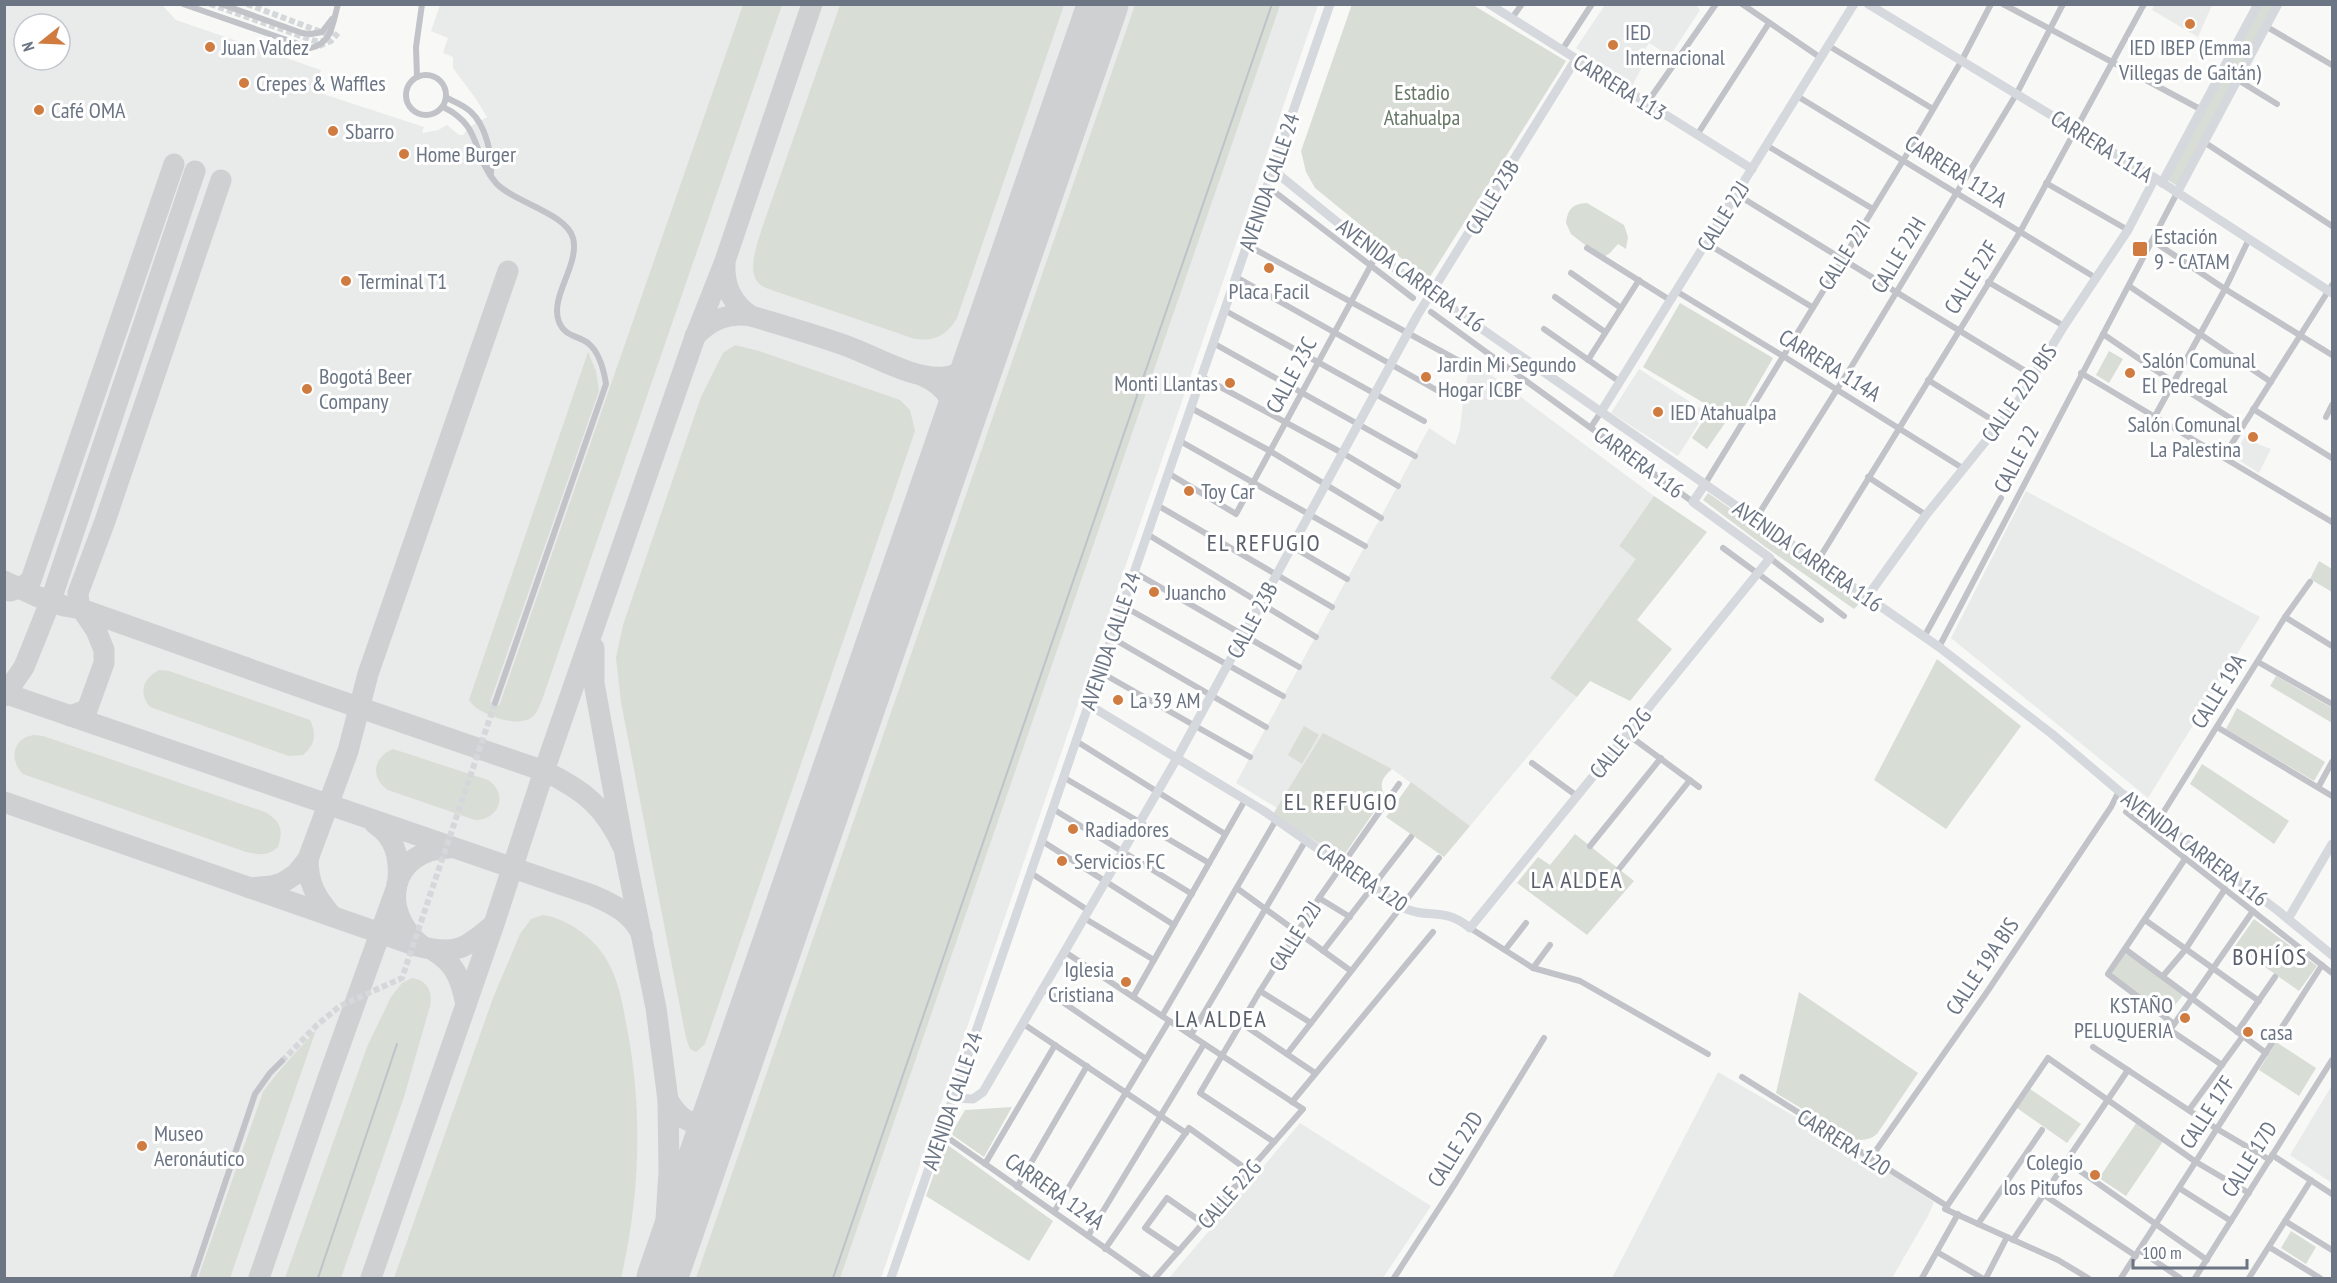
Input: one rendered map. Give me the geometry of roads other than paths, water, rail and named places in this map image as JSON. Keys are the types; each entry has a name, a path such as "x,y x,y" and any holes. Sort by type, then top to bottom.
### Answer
{"street":[{"path":"183,4 310,48 319,46 327,39 338,6"},
{"path":"221,4 311,34 322,32 327,27 338,6"},
{"path":"417,77 416,47 422,4"},
{"name":"AVENIDA CALLE 24","path":"891,1278 1330,4"},
{"name":"CARRERA 113","path":"1489,4 1752,169"},
{"path":"1512,18 1522,4"},
{"path":"1562,50 1592,4"},
{"path":"1647,103 1716,4"},
{"path":"1742,4 1821,58"},
{"name":"CALLE 22J","path":"1591,427 1854,4"},
{"name":"CARRERA 111A","path":"1868,4 2076,129 2331,289"},
{"name":"CALLE 22I","path":"1693,502 1904,159 1962,60 1990,4"},
{"path":"2003,4 2202,110"},
{"name":"CALLE 22H","path":"1755,520 1837,391 2017,93 2063,4"},
{"name":"CALLE 22F","path":"1817,562 2020,232 2144,4"},
{"name":"CALLE 22D BIS","path":"1867,597 1926,515 2035,377 2064,326 2128,230 2202,110 2258,4"},
{"path":"2177,193 2278,4"},
{"path":"1697,135 1769,23"},
{"path":"2266,27 2332,65"},
{"path":"1829,46 1933,109"},
{"name":"CALLE 23B","path":"954,1098 973,1100 981,1095 1176,760 1408,333 1576,59"},
{"path":"427,75 436,77 446,88 447,98 443,107 436,114 426,116 409,107 406,92 410,83 417,77 427,75"},
{"path":"2238,80 2277,104"},
{"name":"CARRERA 112A","path":"1797,96 1904,159 2096,278"},
{"path":"447,98 466,108 479,121 490,153 491,173"},
{"path":"443,107 465,122 483,164 498,185 560,222 572,235 574,254 558,307 558,318 565,331 588,342 602,365 606,384 495,703"},
{"path":"2204,142 2332,226"},
{"path":"1766,145 1873,209"},
{"name":"AVENIDA CARRERA 116","path":"1273,170 1377,254 1432,294 1939,647 2052,734 2119,791 2332,955"},
{"path":"2046,183 2128,230"},
{"path":"1267,186 1413,298"},
{"name":"CALLE 22","path":"1939,647 2177,193"},
{"path":"1736,194 2035,377"},
{"path":"2155,416 2225,289 2249,239"},
{"path":"2153,241 2225,289 2332,355"},
{"path":"1706,243 1812,307"},
{"path":"1247,245 1459,361"},
{"path":"1587,248 1670,300"},
{"name":"CALLE 23C","path":"1168,473 1236,514 1377,254"},
{"path":"1571,273 1621,308"},
{"path":"1236,277 1440,392"},
{"path":"1588,360 1639,280"},
{"path":"1988,282 2064,326"},
{"path":"2129,286 2271,382"},
{"path":"2224,456 2331,289"},
{"name":"CARRERA 114A","path":"1676,291 1964,469"},
{"path":"1555,297 1605,332"},
{"path":"1224,310 1424,421"},
{"name":"CARRERA 116","path":"1431,312 1770,558 1844,616"},
{"path":"1544,329 1620,382"},
{"path":"1477,346 1487,331"},
{"path":"2103,334 2243,426"},
{"path":"1213,343 1415,456"},
{"path":"2081,373 2332,522"},
{"path":"1202,377 1398,486"},
{"path":"1928,380 1999,424"},
{"path":"2326,417 2332,405"},
{"path":"1191,408 1270,451 1381,518"},
{"path":"2253,409 2332,458"},
{"path":"1180,441 1365,546"},
{"path":"1868,477 1926,515"},
{"path":"1924,637 2001,498"},
{"path":"1157,505 1332,607"},
{"path":"1147,534 1316,637"},
{"path":"1291,546 1347,579"},
{"path":"1723,548 1821,620"},
{"name":"CALLE 22G","path":"1470,928 1770,558"},
{"path":"1134,572 1299,667"},
{"name":"CALLE 19A","path":"2158,821 2285,617 2310,582"},
{"path":"1123,606 1283,696"},
{"path":"2285,617 2332,646"},
{"path":"1112,638 1266,728"},
{"path":"2258,662 2332,704"},
{"path":"1100,672 1250,757"},
{"name":"CARRERA 120","path":"1089,705 1276,820 1401,907 1420,914 1453,916 1533,968 1581,981 1708,1054"},
{"path":"2217,727 2319,786 2332,796"},
{"path":"1627,734 1699,787"},
{"path":"1076,741 1226,834"},
{"path":"1590,846 1661,758"},
{"path":"2319,786 2332,762"},
{"path":"1532,763 1577,796"},
{"path":"1064,777 1209,863"},
{"path":"1619,869 1690,780"},
{"name":"CALLE 22J","path":"1274,1142 1200,1093 1260,991 1319,898 1399,784"},
{"name":"CALLE 19A BIS","path":"1870,1159 1994,983 2112,807 2119,791"},
{"path":"1133,997 1245,800"},
{"path":"2134,802 2126,813 2332,973"},
{"path":"1053,809 1192,894"},
{"path":"1162,1016 1238,889 1276,820"},
{"path":"1323,951 1411,837"},
{"path":"1191,1035 1306,840"},
{"path":"1042,841 1174,925"},
{"path":"2288,919 2332,844"},
{"path":"1287,1054 1439,858"},
{"path":"2186,859 2108,974 2222,1065"},
{"path":"1031,873 1154,960"},
{"path":"1238,889 1351,971"},
{"path":"2163,976 2185,950 2225,889"},
{"path":"1319,898 1350,916"},
{"path":"2172,1027 2253,911"},
{"path":"2145,920 2259,1001"},
{"path":"1505,950 1526,923"},
{"path":"1065,952 1292,1102 1433,932"},
{"path":"1533,968 1550,945"},
{"path":"2125,949 2266,1053"},
{"name":"CALLE 17F","path":"2121,1278 2322,965"},
{"path":"2189,1110 2222,1065 2275,977"},
{"path":"1042,988 1146,1059"},
{"path":"1260,991 1311,1023"},
{"path":"1054,1212 1169,1021"},
{"path":"1022,1023 1161,1116 1187,1130 1249,1171"},
{"path":"1241,1023 1315,1073"},
{"name":"CALLE 22D","path":"1394,1278 1544,1038"},
{"path":"1088,1236 1204,1044"},
{"path":"985,1164 1055,1045"},
{"path":"2093,1047 2217,1129 2271,1157 2332,1194"},
{"path":"1946,1208 2049,1058 2196,1162 2249,1193"},
{"name":"CALLE 17D","path":"2195,1278 2332,1059"},
{"path":"193,1278 255,1094 282,1061"},
{"path":"1017,1187 1087,1066"},
{"path":"1937,1252 1984,1278 2128,1070"},
{"name":"CARRERA 120","path":"1742,1077 1946,1208 2058,1260 2088,1278"},
{"name":"CALLE 22G","path":"1155,1278 1303,1109 1292,1102"},
{"path":"1105,1248 1187,1130"},
{"path":"1978,1224 2042,1130"},
{"name":"CARRERA 124A","path":"941,1133 1148,1278"},
{"path":"2066,1161 2207,1260"},
{"path":"2249,1278 2311,1180"},
{"path":"2179,1188 2231,1221"},
{"path":"2043,1195 2180,1278"},
{"path":"1179,1251 1145,1228 1167,1198 1203,1223"},
{"path":"1922,1278 1958,1214"},
{"path":"2285,1221 2332,1250"},
{"path":"2269,1247 2320,1278"}],"waterway":[{"path":"833,1278 1272,4"},
{"path":"318,1278 397,1044"}],"tunnel":[{"path":"210,4 315,41 324,41"},
{"path":"247,4 324,33 334,33"},
{"path":"319,46 331,41 338,33"},
{"path":"282,1061 317,1025 340,1006 402,978 495,703"}],"place":[{"name":"IED IBEP (Emma Villegas de Gaitán)","path":"2190,24"},
{"name":"IED Internacional","path":"1613,45"},
{"name":"Juan Valdez","path":"210,47"},
{"name":"Crepes & Waffles","path":"244,83"},
{"name":"Café OMA","path":"39,110"},
{"name":"Sbarro","path":"333,131"},
{"name":"Home Burger","path":"404,154"},
{"name":"Estación 9 - CATAM","path":"2140,249"},
{"name":"Placa Facil","path":"1269,268"},
{"name":"Terminal T1","path":"346,281"},
{"name":"Salón Comunal El Pedregal","path":"2130,373"},
{"name":"Jardin Mi Segundo Hogar ICBF","path":"1426,377"},
{"name":"Monti Llantas","path":"1230,383"},
{"name":"Bogotá Beer Company","path":"307,389"},
{"name":"IED Atahualpa","path":"1658,412"},
{"name":"Salón Comunal La Palestina","path":"2253,437"},
{"name":"Toy Car","path":"1189,491"},
{"name":"Juancho","path":"1154,592"},
{"name":"La 39 AM","path":"1118,700"},
{"name":"Radiadores","path":"1073,829"},
{"name":"Servicios FC","path":"1062,861"},
{"name":"Iglesia Cristiana","path":"1126,982"},
{"name":"KSTAÑO PELUQUERIA","path":"2185,1018"},
{"name":"casa","path":"2248,1032"},
{"name":"Museo Aeronáutico","path":"142,1146"},
{"name":"Colegio los Pitufos","path":"2095,1175"}],"district":[{"name":"EL REFUGIO","path":"1264,542"},
{"name":"EL REFUGIO","path":"1341,801"},
{"name":"LA ALDEA","path":"1577,879"},
{"name":"BOHÍOS","path":"2270,956"},
{"name":"LA ALDEA","path":"1221,1018"}],"park label":[{"name":"Estadio Atahualpa","path":"1422,104"}]}
